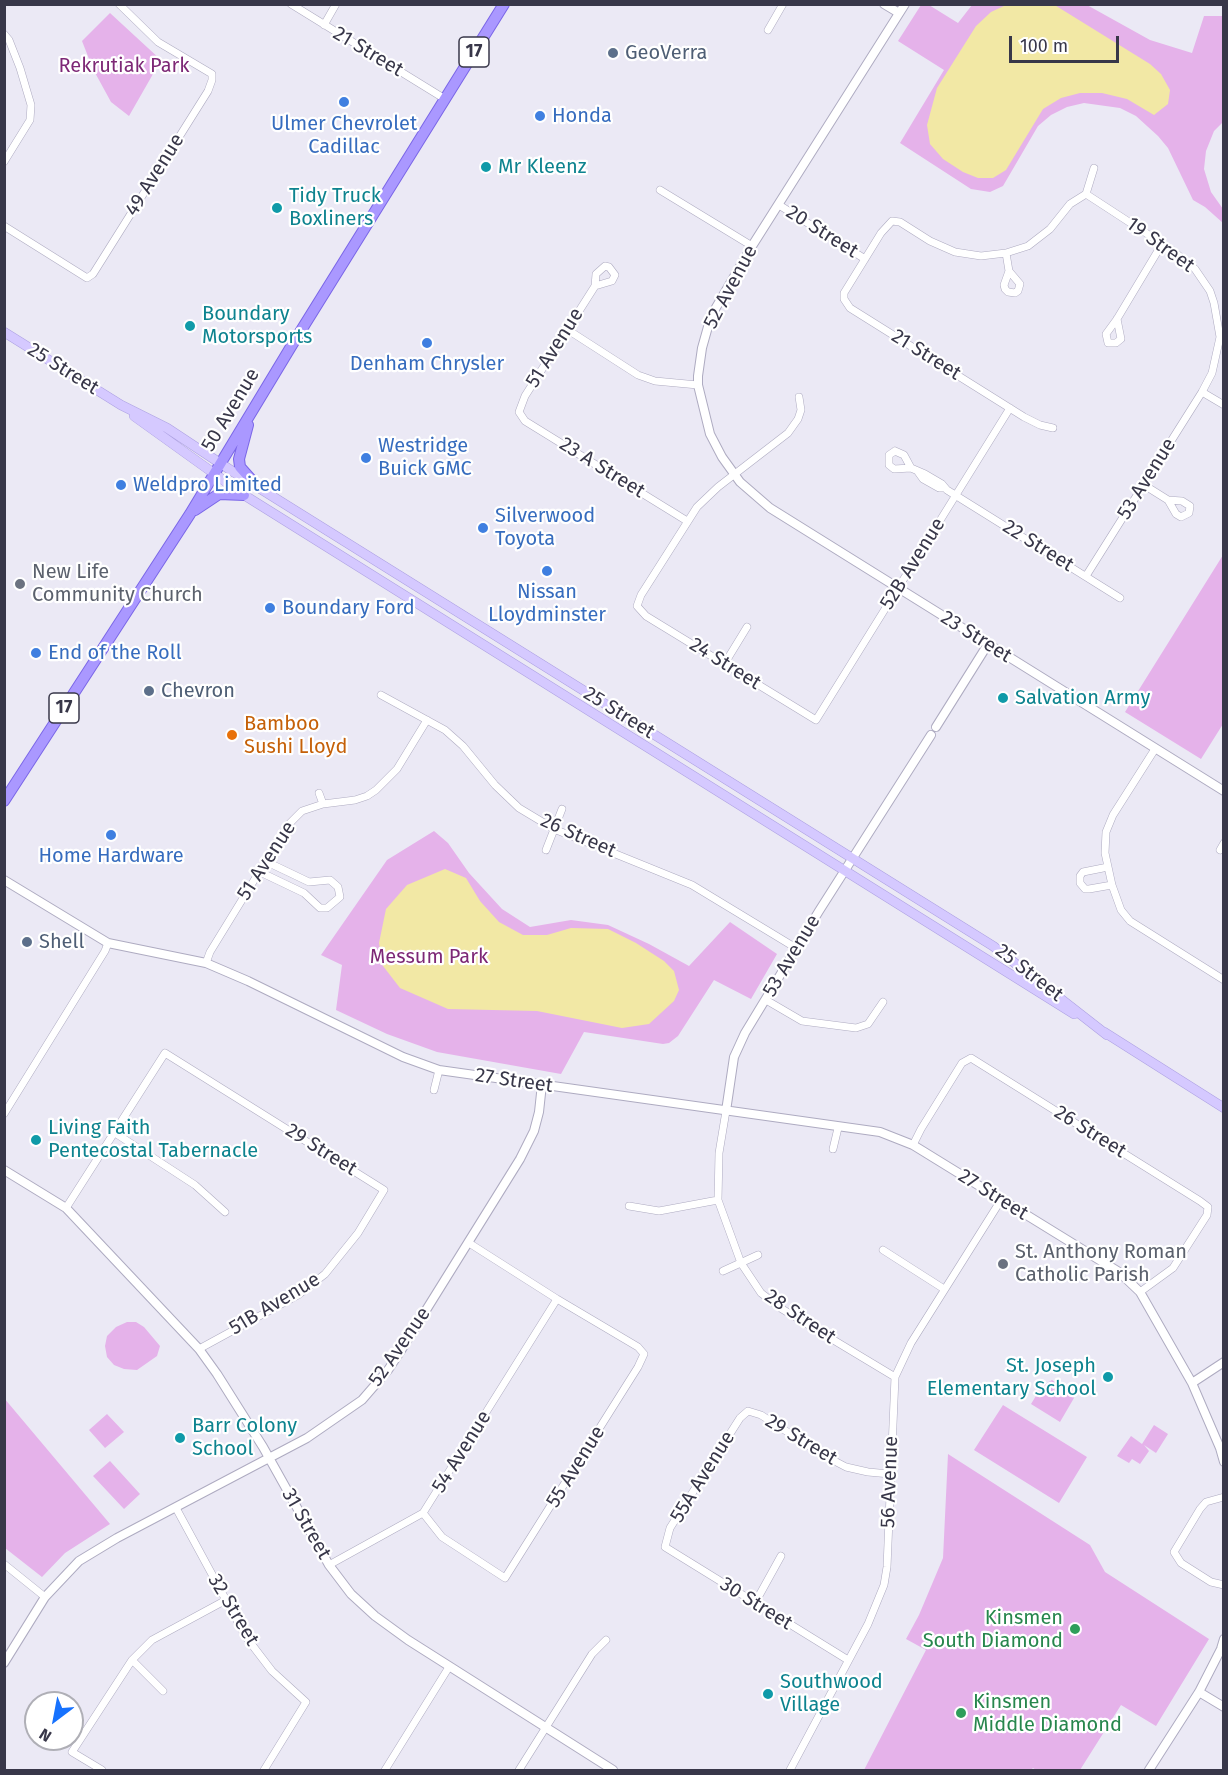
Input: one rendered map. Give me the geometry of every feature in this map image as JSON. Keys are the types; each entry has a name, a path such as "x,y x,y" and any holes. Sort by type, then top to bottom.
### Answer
{"main road":[{"name":"50 Avenue","path":"4,801 190,514 504,4"},
{"name":"25 Street","path":"4,332 121,405 213,475 244,495 998,969 1224,1106"},
{"name":"25 Street","path":"121,405 167,428 220,464 993,946 1107,1035"},
{"path":"251,414 239,459 245,474 257,486"},
{"path":"190,514 219,494 244,495"}],"street":[{"name":"49 Avenue","path":"4,226 87,278 93,274 208,91 212,74 158,42 119,4"},
{"name":"21 Street","path":"291,4 445,99"},
{"path":"324,25 336,4"},
{"path":"768,30 783,4"},
{"path":"884,4 899,13"},
{"name":"52 Avenue","path":"734,474 710,434 698,384 702,348 711,316 752,246 905,4"},
{"path":"4,34 9,40 20,68 30,105 30,120 4,162"},
{"path":"865,259 881,232 892,221 900,222 930,241 955,252 981,255 1006,253 1036,241 1050,229 1074,200 1086,194 1094,168"},
{"path":"660,190 752,246"},
{"name":"19 Street","path":"1086,194 1182,257 1204,281 1214,303 1220,337 1208,381"},
{"name":"20 Street","path":"779,205 865,259"},
{"path":"1117,319 1162,244"},
{"path":"1006,253 1009,272"},
{"name":"21 Street","path":"865,259 844,293 844,299 850,308 1010,408 1040,425 1053,428"},
{"name":"51 Avenue","path":"519,412 525,396 595,286"},
{"path":"568,330 638,375 655,381 698,384"},
{"name":"53 Avenue","path":"1086,576 1208,381"},
{"path":"1202,392 1224,405"},
{"path":"687,521 707,496 788,433 798,419 801,410 799,397"},
{"name":"52B Avenue","path":"816,720 1010,408"},
{"name":"23 A Street","path":"519,412 525,421 687,521"},
{"name":"22 Street","path":"915,470 923,479 956,495 1120,598"},
{"name":"23 Street","path":"734,474 745,487 770,508 1224,791"},
{"path":"1144,485 1168,500"},
{"name":"24 Street","path":"687,521 640,595 637,606 646,616 816,720"},
{"path":"725,663 747,627"},
{"name":"53 Avenue","path":"718,1200 719,1153 734,1057 745,1033 852,858 988,644"},
{"name":"26 Street","path":"381,695 446,730 513,803 554,829 692,885 796,948"},
{"name":"51 Avenue","path":"206,963 210,952 258,871 288,825 302,811 323,804 367,796 384,784 397,769 427,720"},
{"path":"1155,749 1109,823 1105,842 1112,885 1125,916 1142,930 1224,980"},
{"path":"319,793 323,804"},
{"path":"546,849 562,809"},
{"path":"258,871 304,893 320,908 327,908 340,897 338,887 330,880 309,882 265,861"},
{"path":"1108,867 1083,872 1080,876 1080,883 1085,889 1112,885"},
{"path":"281,883 286,873"},
{"path":"4,880 108,943 4,1114"},
{"path":"304,893 309,882"},
{"name":"27 Street","path":"108,943 206,963 248,981 403,1057 439,1070 838,1128 880,1132 913,1145 1119,1272 1140,1292 1192,1383 1224,1462"},
{"path":"766,1000 802,1021 856,1028 868,1023 883,1002"},
{"name":"29 Street","path":"115,1133 165,1053 384,1190"},
{"name":"26 Street","path":"913,1145 963,1063 971,1058 1200,1201 1208,1208 1207,1215 1173,1268 1140,1292"},
{"path":"434,1090 439,1070"},
{"name":"52 Avenue","path":"4,1663 45,1597 79,1561 109,1542 327,1426 362,1400 400,1352 520,1159 534,1131 542,1084"},
{"path":"833,1149 838,1128"},
{"path":"66,1208 115,1133 195,1185 225,1212"},
{"name":"31 Street","path":"4,1170 66,1208 199,1349 218,1374 268,1457 329,1565 351,1594 375,1616 449,1667 613,1770"},
{"name":"51B Avenue","path":"199,1349 298,1294 325,1274 358,1233 384,1190"},
{"path":"629,1206 659,1211 718,1200"},
{"name":"28 Street","path":"718,1200 741,1263 761,1293 782,1309 896,1377"},
{"name":"56 Avenue","path":"790,1770 868,1624 884,1585 887,1567 896,1377 911,1344 1001,1200"},
{"path":"469,1243 557,1299"},
{"path":"883,1250 944,1289"},
{"path":"723,1271 758,1255"},
{"name":"55 Avenue","path":"423,1513 442,1537 505,1578 639,1367 644,1354 638,1347 557,1299"},
{"name":"54 Avenue","path":"329,1565 423,1513 557,1299"},
{"path":"1192,1383 1224,1362"},
{"name":"29 Street","path":"748,1411 761,1415 846,1467 890,1474"},
{"name":"55A Avenue","path":"665,1547 670,1528 740,1418 748,1411"},
{"path":"1224,1497 1206,1502 1174,1552 1181,1563 1211,1582 1224,1585"},
{"name":"32 Street","path":"176,1508 246,1637 272,1671 306,1702 264,1770"},
{"name":"30 Street","path":"665,1547 848,1660"},
{"path":"755,1603 781,1556"},
{"path":"4,1564 45,1597"},
{"path":"102,1770 72,1752 132,1660 152,1640 226,1600"},
{"path":"519,1770 592,1654 606,1640"},
{"path":"1149,1770 1199,1692 1224,1640"},
{"path":"132,1660 163,1691"},
{"path":"385,1770 449,1667"},
{"path":"1199,1692 1224,1707"}],"green space":[{"path":"921,5 929,5 958,23 972,5 1087,5 1150,40 1192,53 1204,16 1223,16 1223,122 1214,131 1206,151 1204,169 1211,192 1223,209 1223,223 1193,200 1168,148 1158,136 1136,116 1120,108 1084,103 1067,107 1051,115 1038,126 1003,186 990,192 971,189 900,143 944,70 898,41"},
{"name":"Rekrutiak Park","path":"110,13 161,60 129,116 111,102 93,69 82,41"},
{"path":"1223,555 1223,724 1201,759 1125,712"},
{"name":"Messum Park","path":"434,831 448,843 469,873 502,909 530,927 571,920 608,925 689,966 730,922 777,954 751,999 714,980 678,1036 669,1043 584,1032 561,1074 437,1052 387,1034 336,1010 342,965 321,955 387,860"},
{"path":"127,1322 136,1322 144,1327 160,1346 157,1356 137,1370 114,1365 107,1357 105,1346 107,1336 116,1327"},
{"path":"1052,1380 1071,1393 1074,1398 1060,1422 1031,1404 1042,1386"},
{"path":"4,1398 110,1524 65,1553 42,1577 5,1548"},
{"path":"1003,1405 1087,1457 1059,1503 974,1450"},
{"path":"107,1414 124,1432 105,1448 89,1430"},
{"path":"1154,1425 1168,1434 1156,1453 1144,1445 1149,1451 1140,1464 1132,1459 1129,1463 1117,1456 1131,1436 1142,1444"},
{"path":"948,1454 1090,1545 1105,1572 1209,1639 1156,1726 1121,1705 1080,1770 1036,1770 1033,1768 1031,1770 864,1770 926,1650 906,1639 919,1615 943,1558"},
{"path":"110,1461 140,1494 124,1509 93,1476"}],"shaded area":[{"path":"1053,4 1150,64 1161,74 1170,90 1168,104 1154,115 1127,99 1102,93 1080,93 1061,98 1043,109 1006,170 993,178 978,178 963,172 943,159 930,144 927,125 937,88 976,26 991,12 1006,5"},
{"path":"445,869 466,878 480,901 499,922 523,935 547,935 571,928 608,929 636,943 664,961 674,971 679,990 674,1001 649,1024 622,1028 537,1011 448,1009 400,988 383,966 379,943 386,909 407,885"}],"place":[{"name":"GeoVerra","path":"613,53"},
{"name":"Ulmer Chevrolet Cadillac","path":"344,102"},
{"name":"Honda","path":"540,116"},
{"name":"Mr Kleenz","path":"486,167"},
{"name":"Tidy Truck Boxliners","path":"277,208"},
{"name":"Boundary Motorsports","path":"190,326"},
{"name":"Denham Chrysler","path":"427,343"},
{"name":"Westridge Buick GMC","path":"366,458"},
{"name":"Weldpro Limited","path":"121,485"},
{"name":"Silverwood Toyota","path":"483,528"},
{"name":"Nissan Lloydminster","path":"547,571"},
{"name":"New Life Community Church","path":"20,584"},
{"name":"Boundary Ford","path":"270,608"},
{"name":"End of the Roll","path":"36,653"},
{"name":"Chevron","path":"149,691"},
{"name":"Salvation Army","path":"1003,698"},
{"name":"Bamboo Sushi Lloyd","path":"232,735"},
{"name":"Home Hardware","path":"111,835"},
{"name":"Shell","path":"27,942"},
{"name":"Living Faith Pentecostal Tabernacle","path":"36,1140"},
{"name":"St. Anthony Roman Catholic Parish","path":"1003,1264"},
{"name":"St. Joseph Elementary School","path":"1108,1377"},
{"name":"Barr Colony School","path":"180,1438"},
{"name":"Kinsmen South Diamond","path":"1075,1629"},
{"name":"Southwood Village","path":"768,1694"},
{"name":"Kinsmen Middle Diamond","path":"961,1713"}]}
